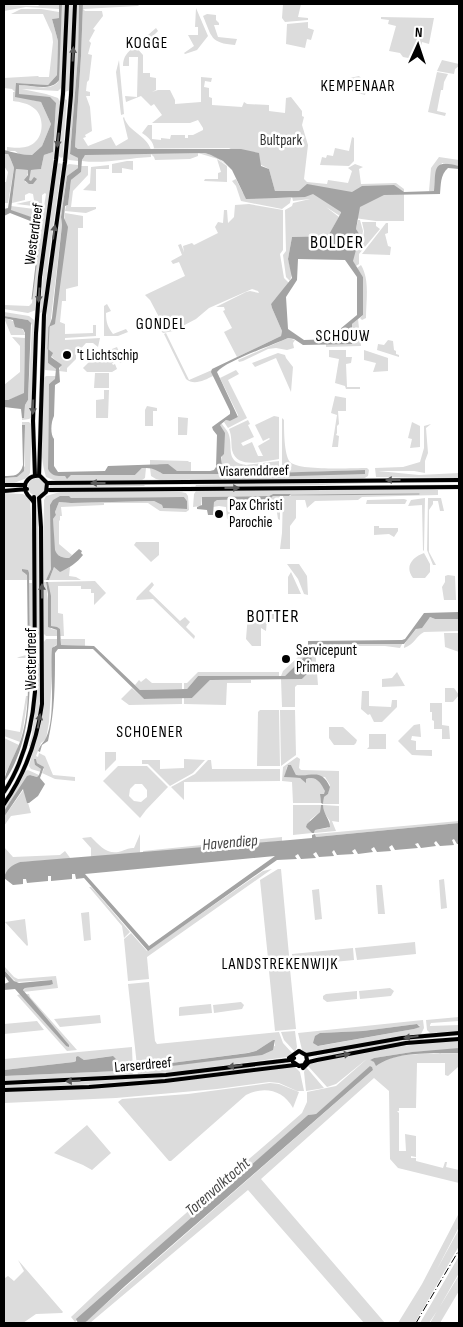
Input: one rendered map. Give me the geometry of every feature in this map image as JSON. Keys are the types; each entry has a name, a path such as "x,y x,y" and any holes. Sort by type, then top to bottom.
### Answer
{"main road":[{"name":"Westerdreef","path":"37,476 34,468 32,422 36,333 40,277 61,111 67,4"},
{"name":"Westerdreef","path":"37,476 40,468 44,323 66,143 75,4"},
{"path":"37,476 48,483 49,490 46,494 37,498 30,494 26,488 28,480 37,476"},
{"name":"Visarenddreef","path":"48,483 459,480"},
{"path":"37,498 46,492 48,483"},
{"path":"4,485 26,488"},
{"name":"Visarenddreef","path":"49,490 459,486"},
{"path":"4,490 26,488"},
{"name":"Westerdreef","path":"4,804 19,782 26,767 41,712 43,691 40,506 37,498"},
{"name":"Westerdreef","path":"4,792 19,764 28,740 33,716 35,674 34,507 37,498"},
{"path":"459,1033 402,1038 316,1054 307,1059 303,1066 299,1066 295,1058 301,1054 307,1059 317,1060 406,1043 459,1039"},
{"name":"Larserdreef","path":"4,1083 166,1075 295,1058"},
{"name":"Larserdreef","path":"4,1090 166,1081 282,1066 295,1058"}],"green space":[{"path":"41,4 59,4 59,9 26,7 4,11 5,5 38,6"},
{"path":"62,4 65,4 62,87 58,91 22,89 58,98 60,102 36,310 28,313 4,309 4,305 29,306 32,303 36,258 46,194 42,195 42,207 16,204 34,200 33,194 29,193 25,195 25,200 12,203 16,169 29,170 25,182 33,184 28,179 31,170 41,169 44,155 53,152 56,104 18,94 19,85 50,87 58,82"},
{"path":"68,4 72,4 73,12 70,90 65,92"},
{"path":"76,4 79,4 78,56 70,154 78,158 78,161 67,158"},
{"path":"83,4 139,5 83,9 85,11 102,11 103,16 93,29 95,30 89,41 91,43 88,54 92,55 86,91 90,92 90,96 86,96 90,107 92,131 83,138 88,146 111,137 116,146 128,139 124,117 129,126 146,141 150,149 78,149 75,147"},
{"path":"283,4 301,4 298,17 308,18 308,20 285,22 282,18"},
{"path":"196,8 208,36 197,50 185,54 194,46 188,35 198,35 198,27 195,27"},
{"path":"21,9 41,9 59,12 59,18 52,19 58,41 57,75 48,85 16,83 16,96 41,102 51,124 42,146 32,155 7,151 7,147 24,147 34,143 40,135 42,126 38,112 35,109 27,104 13,101 13,92 15,92 12,89 4,88 4,78 49,77 53,42 52,34 43,14 11,14"},
{"path":"207,14 216,15 219,25 214,25 218,37 237,39 235,45 221,43 213,38 203,16"},
{"path":"381,17 434,18 429,44 422,42 419,60 403,57 400,53 389,51 396,26 388,24 389,20 381,19"},
{"path":"308,22 308,28 314,30 311,40 307,39 305,48 286,44 287,24"},
{"path":"156,28 158,31 149,40 157,48 155,50 145,48 140,42"},
{"name":"Bultpark","path":"135,46 143,55 143,73 150,73 150,77 156,78 156,90 152,92 170,90 175,104 201,102 201,77 212,78 211,82 205,81 204,87 209,88 209,97 212,98 212,105 242,107 244,102 247,104 269,105 269,111 285,113 286,98 291,97 302,111 302,116 304,117 302,125 308,145 304,179 307,182 327,184 328,180 348,183 352,171 348,168 355,164 363,167 359,169 361,184 396,183 404,189 404,221 376,221 340,216 326,207 339,217 328,236 292,237 288,259 292,274 290,281 286,277 283,255 286,251 285,210 292,206 293,203 310,199 293,201 291,192 275,191 269,169 229,148 153,149 151,141 142,133 148,125 152,125 152,139 161,140 161,138 170,139 171,135 185,135 185,138 188,138 188,135 193,135 203,130 203,128 198,120 190,123 152,123 162,115 154,104 151,106 141,96 126,102 125,96 137,97 138,57 129,57 129,66 123,66 128,52"},
{"path":"119,60 124,114 121,115 116,72"},
{"path":"442,60 459,64 454,74 437,71"},
{"path":"437,72 448,74 443,90 441,90 437,111 446,113 445,116 428,112"},
{"path":"359,76 367,84 365,95 352,91 350,78"},
{"path":"64,99 67,100 63,157 61,158 59,156"},
{"path":"352,137 354,138 354,161 349,166 320,165 322,157 326,158 327,155 333,156 335,148 349,151"},
{"path":"198,153 198,156 190,159 155,160 151,154 151,157 91,162 82,161 83,156 88,154"},
{"path":"198,153 217,157 228,166 218,159"},
{"path":"4,154 8,154 14,168 8,203 4,203 4,182 6,182 8,172 4,166"},
{"path":"439,157 459,160 459,166 442,163 435,177 434,191 429,191 431,168"},
{"path":"217,159 227,166 227,182 204,181 205,179 218,179 218,173 221,172"},
{"path":"133,161 133,170 122,168 122,173 112,173 112,164"},
{"path":"59,163 62,164 48,263 44,311 40,313 44,264 57,165"},
{"path":"69,164 78,165 78,168 67,176 50,327 55,323 65,213 83,216 83,228 78,228 78,286 66,289 66,301 62,301 60,322 65,324 65,334 93,333 93,325 96,325 96,336 65,338 65,340 100,338 98,347 93,343 86,343 76,354 76,359 67,368 67,372 59,371 61,365 51,356 48,363 56,371 45,370 43,367 46,316 55,241 66,166"},
{"path":"109,165 109,169 96,169 96,191 83,190 90,183 91,167"},
{"path":"81,166 88,166 88,175 73,191 71,207 96,207 96,209 86,213 65,211 68,205 71,180 81,172"},
{"path":"236,179 243,193 273,198 291,198 290,203 282,209 241,201 236,186 232,181"},
{"path":"249,204 283,210 283,250 280,254 284,278 289,283 271,304 282,331 281,336 237,357 224,332 232,328 223,311 225,310 224,307 216,307 246,292 259,293 252,289 209,308 196,319 173,331 163,333 157,326 160,319 150,300 145,295 185,276 179,262 173,264 171,261 182,255 178,245 181,244 184,252 183,246 192,243 194,245 218,233 215,227 218,222 223,223 224,210 227,210 228,223 234,217 235,205"},
{"path":"11,206 42,210 40,218 37,219 11,211"},
{"path":"358,220 360,220 363,231 361,241 363,241 364,231 362,222 376,222 376,226 380,229 359,254 359,264 356,266 352,261 360,235 356,229"},
{"path":"386,223 388,223 388,233 385,234 388,246 391,247 390,255 362,254"},
{"path":"361,265 366,277 367,290 366,318 362,320 360,318 363,315 363,277 357,268"},
{"path":"107,304 111,311 106,313 107,322 113,334 126,329 128,332 118,336 104,336 104,306"},
{"path":"4,312 29,316 34,320 32,417 29,419 22,420 28,400 32,325 28,320 4,316"},
{"path":"4,318 17,324 25,335 11,335"},
{"path":"358,319 361,346 326,347 326,344 352,344 352,324"},
{"path":"166,333 189,380 212,370 213,376 196,382 192,382 186,379 164,334"},
{"path":"12,337 25,338 24,394 5,401 4,385 20,372 20,346"},
{"path":"288,338 295,340 293,343 294,348 287,350 268,349 243,361 239,362 238,360"},
{"path":"388,340 393,341 394,350 399,357 377,350 378,344 384,345"},
{"path":"117,347 123,361 120,363 118,357 115,358 116,361 112,363 113,365 115,364 117,369 112,372 87,372 83,368 101,350 102,353"},
{"path":"329,350 346,350 346,357 352,357 351,363 346,364 347,387 360,387 360,389 346,389 345,386 335,383 339,359 329,357"},
{"path":"364,350 388,358 388,371 373,372 376,363 364,360"},
{"path":"278,353 285,355 293,367 291,392 276,358 255,367 252,363"},
{"path":"236,370 239,374 228,380 247,418 228,428 224,422 238,417 238,415 220,378"},
{"path":"95,373 109,373 109,388 94,388"},
{"path":"46,376 56,376 56,379 49,384 48,469 67,477 71,475 135,475 142,468 146,468 145,478 142,480 56,481 46,477 43,465 41,428 43,379"},
{"path":"104,390 109,390 108,418 96,418 96,400 104,399"},
{"path":"335,396 346,398 346,411 338,411 339,424 336,435 339,436 338,447 332,447 337,415 331,413"},
{"path":"147,406 157,408 157,411 153,411 153,426 145,426 145,410"},
{"path":"274,416 279,417 279,459 252,463 239,460 232,450 229,429 248,420 250,424 248,425 254,437 241,443 243,446 252,442 258,456 263,456 258,446 270,439 263,441 255,425"},
{"path":"178,417 188,418 187,435 178,435"},
{"path":"282,418 284,420 285,448 290,462 295,465 314,468 367,468 369,470 368,476 363,479 160,480 151,476 150,468 154,468 161,473 231,474 237,477 288,476 365,470 282,473"},
{"path":"22,422 29,422 32,425 30,473 27,478 14,483 4,483 4,478 17,477 25,466 25,426 22,425"},
{"path":"412,422 420,426 420,447 410,448 412,439 408,438"},
{"path":"220,424 222,424 228,434 232,458 235,461 246,465 279,461 279,473 239,474 222,465"},
{"path":"431,424 426,428 428,453 425,461 425,473 414,471 378,471 419,475 459,473 459,478 376,477 375,468 403,467 420,462 424,448 424,426"},
{"path":"150,460 188,461 191,462 191,471 177,471 157,464 150,465"},
{"path":"37,478 43,481 46,487 43,493 37,496 31,493 28,487 31,481"},
{"path":"367,483 195,487 196,485"},
{"path":"50,485 144,485 145,486 50,488"},
{"path":"438,490 438,495 362,497 358,500 315,501 307,508 305,500 296,500 296,518 290,526 290,549 280,549 283,496 358,494 273,494 269,496 202,497 201,506 193,507 196,491"},
{"path":"60,492 181,492 186,493 188,496 189,510 186,512 160,511 148,503 104,503 104,505 61,507 59,544 72,555 66,558 58,555 54,550 53,519 59,502 154,501 162,505 163,508 187,509 187,501 184,497 71,498 68,496 53,500 51,569 46,580 43,580 44,500 46,496"},
{"path":"4,493 23,494 30,499 33,580 29,580 29,573 24,573 27,574 27,580 4,580"},
{"path":"273,496 280,496 280,520 278,519 276,506 270,502 232,502 230,505 230,518 227,519 226,507 213,507 214,501 217,500 270,499"},
{"path":"425,498 423,551 422,505 408,506 411,500"},
{"path":"428,498 441,498 444,511 440,511 438,501 433,501 429,510 429,552 436,565 433,565 427,550"},
{"path":"37,499 39,635 37,634 35,550"},
{"path":"367,500 407,500 405,504 366,504"},
{"path":"374,526 379,526 379,528 398,528 398,531 394,537 389,534 374,535"},
{"path":"136,542 159,542 159,555 151,562 134,545"},
{"path":"424,553 430,564 430,572 425,578 413,578 409,570 411,563 416,557"},
{"path":"287,564 299,564 307,576 308,595 304,594 298,579"},
{"path":"54,567 62,571 70,567 69,576 81,580 49,580"},
{"path":"291,572 301,594 288,594 288,577"},
{"path":"445,576 455,576 456,600 444,600 442,587 445,582"},
{"path":"95,581 106,593 94,605 94,593 91,593 91,589 81,589 81,586 58,586 58,613 63,614 64,636 60,636 60,629 51,626 48,582"},
{"path":"43,582 46,582 51,629 57,630 57,636 46,636 44,634"},
{"path":"152,582 154,585 149,591 180,621 185,617 190,622 186,627 195,636 194,639 153,599 136,600"},
{"path":"29,583 33,583 33,655 29,658 17,658 30,654"},
{"path":"248,614 279,614 279,619 267,619 266,631 261,628 261,646 252,646 246,639"},
{"path":"430,617 435,619 459,619 459,631 424,632 404,648 410,636"},
{"path":"444,633 459,633 459,652 445,647"},
{"path":"46,639 57,639 57,645 54,646 49,722 46,739 41,743 36,756 38,757 39,753 45,756 53,775 75,777 75,781 55,779 42,773 44,769 37,763 36,759 35,765 41,769 41,772 31,769 29,766 43,713 44,642"},
{"path":"61,639 85,639 85,646 61,645"},
{"path":"313,644 402,644 400,648 385,646 311,646"},
{"path":"308,648 308,653 285,676 281,676 283,671"},
{"path":"311,648 315,648 318,685 297,685 295,687 295,707 282,707 281,679 302,679 312,670"},
{"path":"37,662 40,665 41,699 31,747 29,746 36,702"},
{"path":"198,672 279,672 279,676 198,676 187,689 184,689 184,683 187,683"},
{"path":"397,672 405,686 382,687 382,679 392,678"},
{"path":"146,678 152,683 182,683 182,689 140,690 135,685 139,680 141,682"},
{"path":"210,680 251,680 251,683 227,683 226,705 184,704 184,698 192,698"},
{"path":"132,688 144,699 182,698 182,704 129,705 121,699"},
{"path":"445,688 454,688 459,695 453,702 445,702"},
{"path":"362,691 369,691 369,706 391,707 392,700 397,700 397,707 382,722 374,722 370,714 368,715 361,709"},
{"path":"26,696 28,696 20,742 4,736 4,729 20,732"},
{"path":"430,703 442,703 442,725 449,726 450,739 442,739 442,729 434,729"},
{"path":"260,710 279,710 280,766 257,766 258,712"},
{"path":"280,710 295,710 296,755 281,766"},
{"path":"420,724 421,737 412,736 411,740 416,741 416,750 432,750 432,756 412,755 398,741 414,725"},
{"path":"329,727 343,727 357,740 356,743 354,745 334,745 329,738"},
{"path":"369,734 386,734 386,749 367,749 369,747"},
{"path":"4,738 19,745 4,777"},
{"path":"105,752 116,752 116,760 105,771"},
{"path":"297,757 300,759 299,768 301,770 339,771 339,804 323,804 330,785 325,777 296,775 291,765 287,766 285,777 300,778 306,782 306,779 315,777 328,786 325,794 320,794 321,803 293,803 292,782 282,781 283,767"},
{"path":"184,759 205,760 193,773 170,786 148,764 142,764 142,760 160,760 160,769 184,768"},
{"path":"208,760 211,760 212,769 280,769 280,781 184,782 184,800 171,787 195,774"},
{"path":"118,766 147,766 168,787 140,818 103,781","holes":["135,784 142,784 147,790 147,797 141,802 134,801 129,796 130,789"]},
{"path":"28,770 39,775 37,777 30,775 4,811 9,797 25,771"},
{"path":"24,789 31,813 11,816 4,826 4,817"},
{"path":"293,805 321,805 320,812 310,820 308,829 312,833 293,835"},
{"path":"323,805 339,806 339,822 332,821 336,831 314,833 315,830 328,828 330,821 323,811"},
{"path":"459,821 459,823 316,837 315,834"},
{"path":"140,834 140,853 91,857 91,848 82,838 91,837 108,851 117,852 134,848"},
{"path":"282,837 282,841 143,853 143,851"},
{"path":"4,847 13,857 60,855 65,851 71,859 20,862 4,875"},
{"path":"272,869 147,957 149,979 128,981 124,939 131,933 147,951 263,871"},
{"path":"281,869 290,966 269,968 260,880"},
{"path":"444,879 447,908 441,909 439,880"},
{"path":"376,885 382,885 385,914 378,914"},
{"path":"89,887 96,892 130,932 124,938 122,926"},
{"path":"319,889 322,919 315,920 312,890"},
{"path":"89,912 91,940 84,941 81,913"},
{"path":"25,919 28,945 27,946 5,922"},
{"path":"415,942 416,954 357,960 355,948"},
{"path":"353,948 354,960 293,966 292,954"},
{"path":"4,966 18,979 56,976 58,988 23,992 25,988 53,984 51,980 16,982 4,970"},
{"path":"290,969 296,1029 275,1031 269,971"},
{"path":"149,982 155,1041 157,1044 279,1032 283,1043 293,1054 287,1057 138,1075 128,984","holes":["275,1040 275,1046 227,1059 155,1067 156,1065 256,1051"]},
{"path":"390,988 394,991 391,996 360,999 359,991"},
{"path":"357,991 357,999 327,1002 323,999 323,996 326,994"},
{"path":"21,994 66,1046 69,1046 25,994 29,994 77,1050 67,1051 17,995"},
{"path":"241,1002 244,1005 242,1009 214,1013 213,1005"},
{"path":"211,1004 212,1013 179,1016 180,1007"},
{"path":"100,1015 101,1023 60,1027 54,1019"},
{"path":"459,1017 459,1021 431,1023 430,1026 459,1025 459,1031 430,1033 427,1030 426,1020"},
{"path":"423,1020 424,1028 421,1034 308,1054 302,1050 298,1033","holes":["417,1024 420,1026 414,1029 319,1046 320,1033 363,1031"]},
{"path":"37,1021 44,1030 4,1034 4,1024"},
{"path":"295,1031 297,1047 295,1052 284,1040 281,1032"},
{"path":"423,1038 422,1040 308,1058 383,1043"},
{"path":"459,1040 459,1048 454,1050 412,1052 370,1060 375,1062 376,1065 394,1057 405,1055 459,1053 458,1067 448,1076 445,1075 445,1063 417,1063 416,1108 399,1108 399,1111 397,1111 399,1113 399,1151 406,1151 405,1134 416,1136 416,1157 411,1156 411,1158 443,1168 445,1162 447,1162 446,1167 459,1170 459,1183 398,1168 390,1159 389,1091 374,1078 261,1179 385,1323 364,1323 248,1190 90,1323 84,1323 373,1070 371,1066 316,1114 308,1115 75,1322 71,1317 156,1239 302,1113 307,1102 307,1092 336,1086 368,1058 336,1084 327,1087 308,1066 311,1063 403,1046"},
{"path":"132,1047 133,1075 4,1082 4,1076 119,1071 117,1060 112,1056 84,1060 78,1056 74,1062 4,1070 4,1059"},
{"path":"291,1061 257,1069 166,1078 4,1088 4,1085 184,1073"},
{"path":"295,1067 300,1072 304,1091 297,1091 279,1083 269,1082 217,1089 116,1098 4,1103 4,1091 172,1082"},
{"path":"306,1067 324,1088 306,1091 304,1072"},
{"path":"270,1083 279,1084 299,1092 293,1108 284,1097 272,1091 253,1092 246,1095 171,1161 118,1102 122,1099 188,1094"},
{"path":"87,1125 111,1153 92,1170 54,1153"},
{"path":"459,1213 459,1227 436,1271 459,1229 459,1246 415,1323 398,1323 422,1284"},
{"path":"459,1256 459,1273 439,1308 459,1275 459,1291 440,1323 430,1323 437,1311 429,1323 420,1323"},
{"path":"18,1260 62,1313 36,1314 23,1323 4,1323 4,1277 8,1276 14,1281 24,1271"}],"shaded area":[{"path":"59,4 62,4 59,80 56,84 46,87 19,85 19,94 50,97 56,103 53,152 44,155 41,169 31,170 29,180 31,181 34,177 37,179 33,184 29,184 24,180 28,175 28,170 16,169 11,210 37,219 40,218 43,210 40,233 38,224 10,213 4,216 4,209 8,208 14,168 8,154 4,154 4,150 32,155 42,146 51,124 41,102 15,97 16,83 48,85 57,75 58,41 52,19 59,18"},
{"path":"79,4 83,4 75,147 78,149 241,149 259,153 261,166 269,169 275,191 299,191 307,184 352,192 362,186 394,185 404,192 434,191 436,172 440,165 450,164 459,166 459,169 448,168 445,171 441,180 440,194 384,195 360,207 356,229 360,235 353,261 363,277 363,315 352,324 352,344 303,345 294,339 288,338 239,358 217,372 238,417 230,421 226,420 220,425 225,433 224,454 221,457 222,465 239,474 365,470 365,474 237,477 231,474 163,474 154,469 142,468 135,475 71,475 67,479 65,476 55,476 50,472 48,469 49,384 55,379 56,369 48,363 48,349 53,353 51,357 62,365 59,368 60,382 55,385 54,416 51,428 54,439 54,466 58,472 105,471 108,466 168,464 177,471 214,470 216,467 217,435 212,427 230,414 230,411 211,372 212,369 281,336 282,331 271,304 292,278 288,259 292,237 328,236 341,213 313,194 305,197 246,199 232,170 223,161 205,153 85,155 82,160 81,172 71,180 68,205 65,206 64,218 68,227 55,324 49,327 52,318 62,225 61,217 67,176 78,168 78,158 70,154 78,56","holes":["298,259 345,260 357,277 357,315 334,334 334,339 304,340 288,329 286,297 297,280"]},
{"path":"4,316 28,320 31,323 28,400 25,405 24,418 22,418 21,409 4,407 4,400 24,393 25,333 23,329 15,327 13,320 4,318"},
{"path":"22,425 25,425 24,471 17,477 4,478 4,476 18,473 22,469"},
{"path":"273,494 291,494 289,496 273,496 270,499 217,500 214,502 213,515 208,515 207,510 197,509 197,507 202,505 202,497 269,496"},
{"path":"60,496 69,496 71,498 184,497 187,501 187,509 163,508 162,505 154,501 59,502 53,519 55,550 57,554 64,558 69,558 79,549 83,555 73,565 60,572 54,567 49,580 46,580 51,569 50,505 53,500"},
{"path":"22,569 28,570 29,573 30,654 28,656 27,575"},
{"path":"46,582 48,582 51,596 51,626 60,629 61,645 94,646 140,690 187,689 198,676 285,676 308,653 308,641 402,640 405,639 424,613 459,612 459,619 435,619 430,617 422,628 416,629 404,644 313,644 311,645 312,669 302,679 210,680 192,698 144,699 93,649 58,649 55,653 52,719 48,741 42,745 40,752 38,751 46,738 51,718 52,648 57,645 57,630 48,627"},
{"path":"28,664 30,665 30,680 28,711 23,741 12,769 4,782 24,730"},
{"path":"34,759 44,767 40,778 45,784 38,796 29,803 27,803 23,789 4,817 4,811 27,776 37,777 39,775 41,769 35,765"},
{"path":"288,765 291,765 296,775 320,775 327,781 330,787 328,794 324,797 323,804 321,803 320,794 324,794 325,791 320,783 313,778 306,779 306,783 300,778 284,777"},
{"path":"321,805 323,805 330,827 315,830 312,833 306,827 320,812"},
{"path":"459,823 459,844 454,839 452,840 454,845 440,846 436,841 434,843 436,846 421,848 418,843 415,844 418,848 395,850 392,845 389,847 391,851 377,852 374,847 371,849 373,852 358,854 355,849 352,851 354,854 337,855 334,850 332,852 334,856 319,857 316,852 313,854 316,858 301,859 298,854 295,856 297,859 277,860 148,951 84,878 76,879 75,874 72,874 72,879 51,881 51,876 48,876 48,881 27,883 26,879 23,879 23,884 13,885 4,878 6,872 14,864 20,862 312,838 312,835 315,834 316,837","holes":["275,856 149,946 85,874"]},
{"path":"4,970 14,981 19,983 52,980 53,984 25,988 23,990 69,1047 66,1046 15,989 4,990 4,984 9,982 4,975"},
{"path":"417,1024 420,1027 414,1029 318,1046 313,1043 315,1036 320,1033 363,1031"},
{"path":"275,1040 273,1050 262,1055 155,1068 156,1065 248,1053 256,1051"},
{"path":"459,1048 459,1053 405,1055 384,1061 376,1066 370,1060 412,1052"},
{"path":"78,1056 84,1060 113,1056 121,1070 4,1076 4,1070 74,1062"},
{"path":"370,1066 373,1070 87,1321 78,1323 76,1319 308,1115 316,1114"}],"waterway":[{"path":"32,299 40,233"},
{"path":"48,349 49,327"},
{"path":"291,495 419,494"}],"railway":[{"path":"416,1323 459,1250"}],"place":[{"name":"'t Lichtschip","path":"67,355"},
{"name":"Pax Christi Parochie","path":"219,514"},
{"name":"Servicepunt Primera","path":"286,659"}],"district":[{"name":"KOGGE","path":"147,43"},
{"name":"KEMPENAAR","path":"358,86"},
{"name":"BOLDER","path":"337,242"},
{"name":"GONDEL","path":"161,324"},
{"name":"SCHOUW","path":"343,336"},
{"name":"BOTTER","path":"273,616"},
{"name":"SCHOENER","path":"150,732"},
{"name":"LANDSTREKENWIJK","path":"280,964"}],"water label":[{"name":"Havendiep","path":"230,843"},
{"name":"Torenvalktocht","path":"218,1187"}]}
